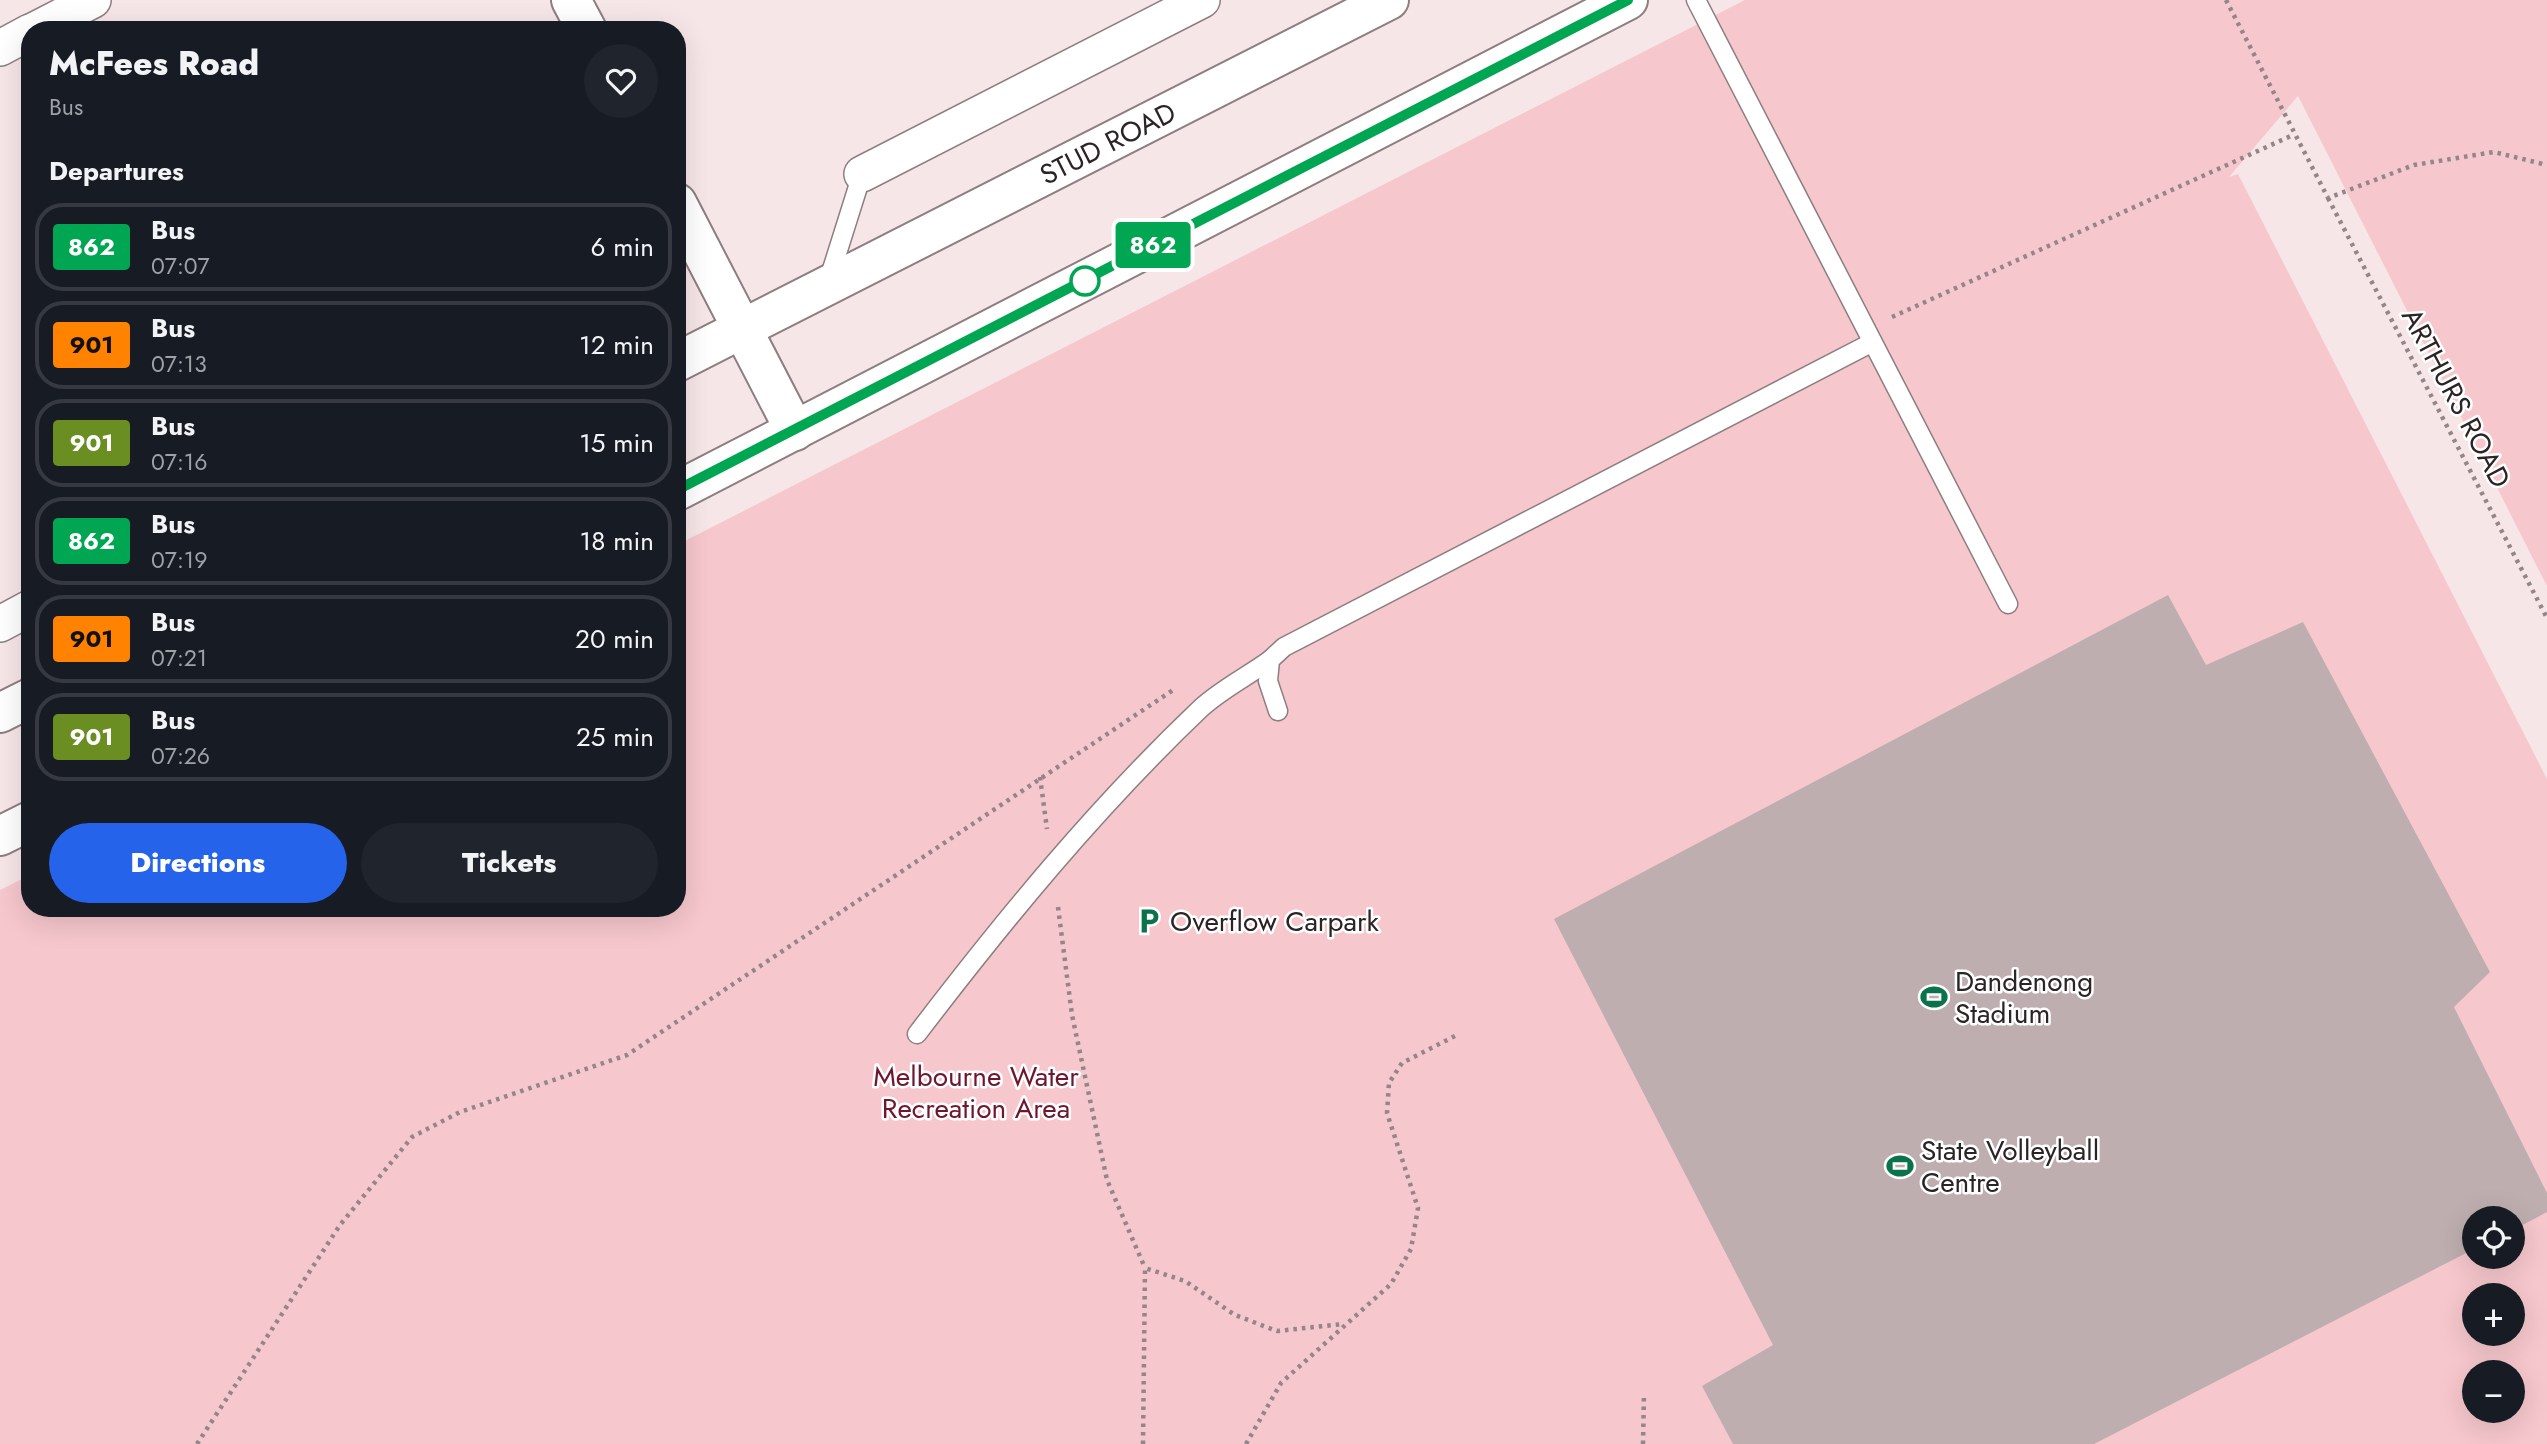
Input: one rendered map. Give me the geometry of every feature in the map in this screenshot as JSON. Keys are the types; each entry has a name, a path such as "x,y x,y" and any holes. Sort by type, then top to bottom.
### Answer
{"main road":[{"path":"571,0 582,21"},
{"name":"STUD ROAD","path":"686,357 1389,0"},
{"path":"686,486 1628,0"},
{"path":"686,221 794,431"},
{"path":"0,713 21,702"},
{"path":"0,836 21,826"}],"street":[{"path":"52,21 93,0"},
{"path":"862,174 1202,0"},
{"path":"0,624 21,613"}],"lane":[{"path":"1696,0 2008,604"},
{"path":"827,285 862,174"},
{"path":"917,1034 1003,923 1052,866 1203,707 1270,660 1284,647 1868,337"},
{"path":"1270,660 1268,681 1278,711"}],"path":[{"name":"ARTHURS ROAD","path":"2226,0 2293,135 2547,618"},
{"path":"1868,337 2293,135"},
{"path":"2328,198 2414,165 2494,152 2547,165"},
{"path":"197,1444 340,1225 412,1137 460,1112 627,1055 1185,682"},
{"path":"1040,777 1072,1015 1107,1180 1145,1268 1143,1444"},
{"path":"1246,1444 1280,1383 1391,1284 1411,1249 1418,1208 1387,1114 1389,1083 1402,1063 1455,1036"},
{"path":"1145,1268 1185,1281 1235,1315 1277,1331 1344,1324"},
{"path":"1643,1444 1644,1393"}],"green space":[{"name":"Melbourne Water Recreation Area","path":"1745,0 2547,0 2547,586 2298,96 2229,177 2238,174 2547,779 2547,1444 0,1444 0,890 21,880 21,917 686,917 686,540"}],"building":[{"path":"2168,595 2206,665 2303,622 2490,972 2454,1007 2547,1193 2547,1212 2525,1224 2525,1206 2462,1206 2462,1255 2094,1444 1733,1444 1702,1386 1773,1345 1554,919"}],"bus line":[{"name":"862","path":"686,485 1628,0"}],"place":[{"name":"Overflow Carpark","path":"1149,921"},
{"name":"Dandenong Stadium","path":"1934,997"},
{"name":"State Volleyball Centre","path":"1900,1166"}]}
